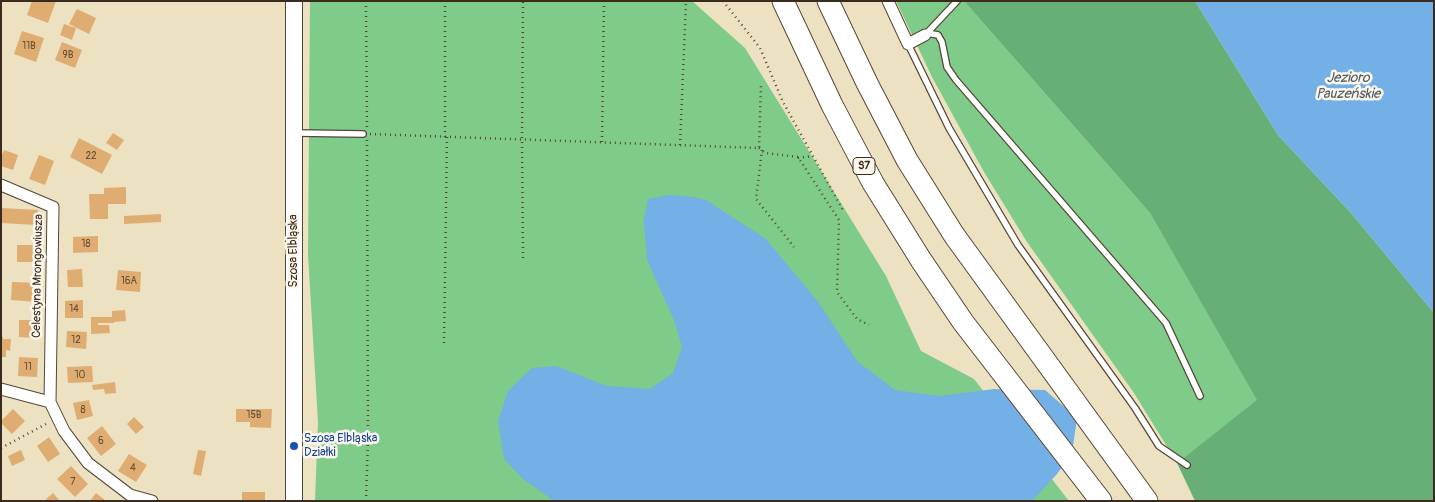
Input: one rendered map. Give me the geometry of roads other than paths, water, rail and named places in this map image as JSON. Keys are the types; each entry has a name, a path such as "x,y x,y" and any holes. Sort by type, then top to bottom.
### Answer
{"highway":[{"name":"S7","path":"783,1 832,105 873,183 921,260 963,322 1100,501"},
{"path":"828,1 867,83 907,160 954,235 1146,498"}],"main road":[{"name":"Szosa Elbląska","path":"294,1 294,501"}],"street":[{"path":"888,1 908,44 926,34"},
{"name":"Celestyna Mrongowiusza","path":"1,185 53,206 50,402 64,431 88,463 129,498 152,501"},
{"path":"1,389 50,402"}],"lane":[{"path":"926,34 956,1"},
{"path":"926,34 938,35 942,42 947,68 956,80 1166,323 1200,396"},
{"path":"908,44 949,128 1018,245 1135,408 1159,446 1187,465"},
{"path":"294,133 365,134"}],"water":[{"name":"Jezioro Pauzeńskie","path":"1195,1 1434,1 1434,313 1352,214 1278,135"},
{"path":"670,195 706,200 766,239 819,303 857,361 895,390 939,396 994,389 1045,390 1077,418 1072,453 1057,474 1032,501 554,501 523,479 504,459 498,421 508,391 532,368 556,366 607,386 650,389 673,373 682,347 674,320 647,260 644,220 648,199"}],"place":[{"name":"Szosa Elbląska Działki","path":"294,446"}]}
